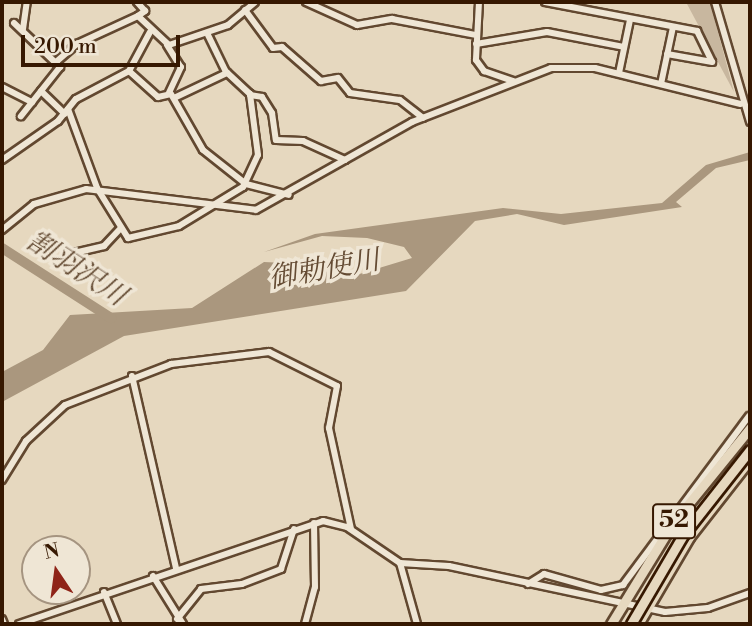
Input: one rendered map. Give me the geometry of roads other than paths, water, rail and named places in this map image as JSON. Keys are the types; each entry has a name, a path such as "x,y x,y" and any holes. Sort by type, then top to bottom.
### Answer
{"highway":[{"name":"52","path":"611,624 621,603 700,485 750,428"},
{"path":"631,624 683,535 750,450"},
{"name":"52","path":"638,624 689,537 750,459"}],"street":[{"path":"23,29 27,2"},
{"path":"56,62 77,44 145,11 137,2"},
{"path":"167,45 208,35 255,2"},
{"path":"306,2 357,25 392,19 476,35"},
{"path":"479,2 476,44 484,71 513,81"},
{"path":"545,2 697,31 712,62 667,54"},
{"path":"715,2 741,104 750,122"},
{"path":"245,10 273,48 282,47 321,81 338,78 350,93 400,100 423,118"},
{"path":"138,16 150,32 167,45 181,67 172,95 203,150 246,184 289,195"},
{"path":"619,73 630,20"},
{"path":"14,23 60,67 21,116"},
{"path":"661,83 673,27"},
{"path":"2,160 66,112 86,92 129,71 150,32"},
{"path":"476,44 547,32 624,47"},
{"path":"208,35 227,74 250,95 262,97 272,113 276,140 303,141 345,160"},
{"path":"2,230 44,199 97,188 212,208 256,210 289,195 345,160 423,118 513,81 557,67 619,73 741,104"},
{"path":"129,71 158,97 172,95 227,74"},
{"path":"2,87 32,102"},
{"path":"41,91 66,112 97,188 128,238 179,226 212,208 246,184 259,149 250,95"},
{"path":"74,253 104,246 120,229"},
{"path":"2,480 48,417 132,376 184,360 261,351 337,386 328,428 351,529"},
{"path":"132,376 176,568"},
{"path":"528,584 544,574 601,590 623,585 749,416"},
{"path":"305,624 315,587 314,523"},
{"path":"19,624 176,568 314,523 351,529 400,563 439,564 646,608 693,611 750,593"},
{"path":"177,619 201,589 242,584 281,569 294,529"},
{"path":"400,563 418,624"},
{"path":"153,576 177,619 183,624"},
{"path":"104,593 117,624"},
{"path":"2,619 4,624"}],"water":[{"name":"御勅使川","path":"750,152 750,160 716,168 676,202 682,207 564,225 517,214 475,221 406,291 124,336 2,402 2,372 43,350 70,315 192,308 264,262 328,265 343,279 412,258 404,247 367,238 322,236 264,252 315,234 503,208 561,214 662,203 706,165"}],"waterway":[{"name":"割羽沢川","path":"2,248 111,318"}]}
